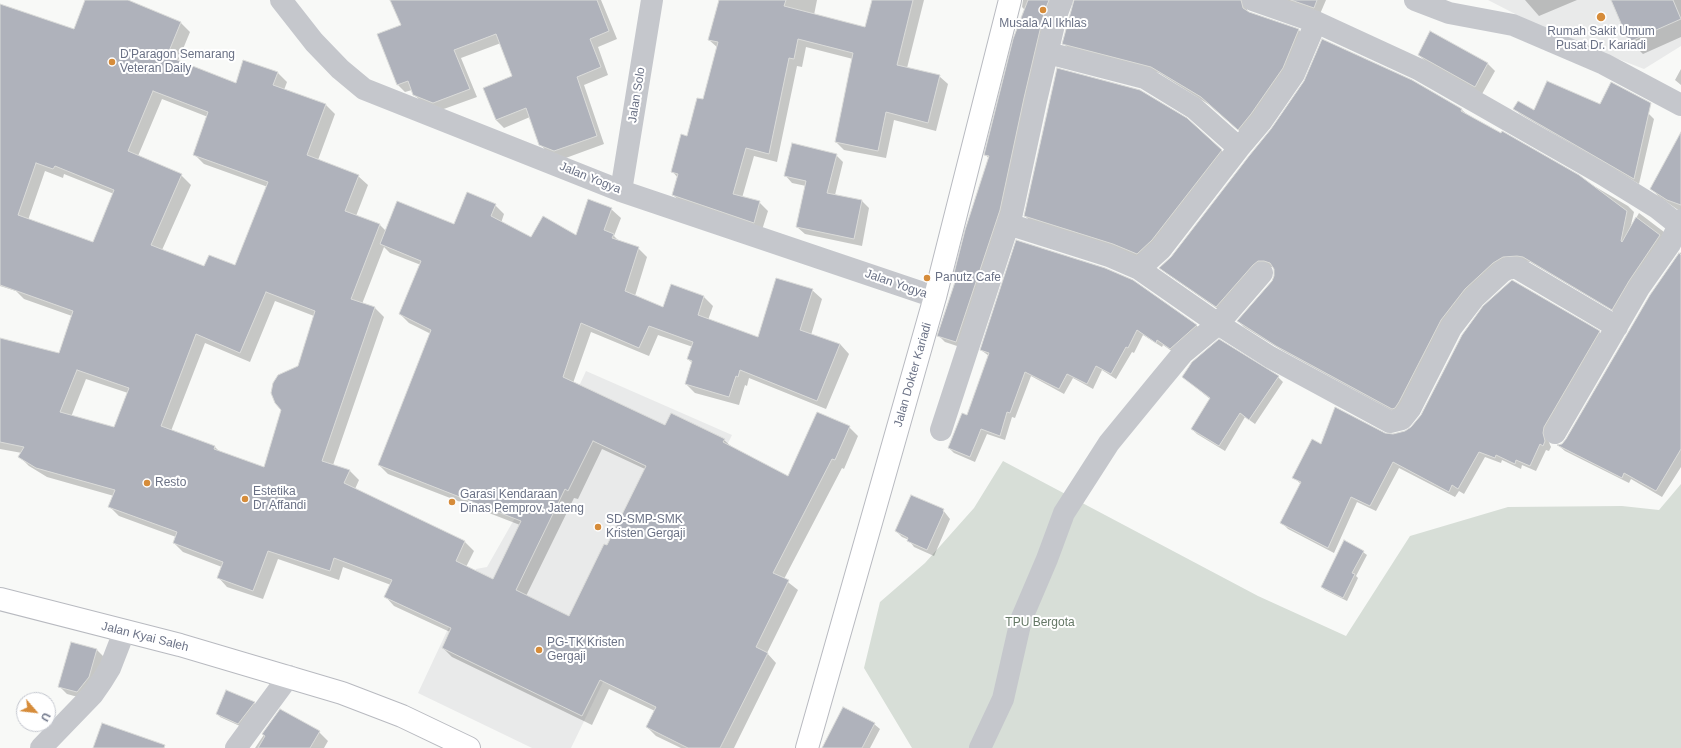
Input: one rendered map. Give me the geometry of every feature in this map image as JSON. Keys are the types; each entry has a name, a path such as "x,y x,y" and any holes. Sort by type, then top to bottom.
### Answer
{"main road":[{"name":"Jalan Dokter Kariadi","path":"807,748 935,297 1010,0"},
{"name":"Jalan Kyai Saleh","path":"0,599 124,632 180,645 342,692 402,716 469,748"}],"street":[{"name":"Jalan Yogya","path":"283,0 314,42 340,69 364,89 622,191 935,297"},
{"name":"Jalan Solo","path":"622,191 652,0"},
{"path":"941,430 1008,224 1056,16 1062,0"},
{"path":"1253,0 1316,22 1418,69 1602,174 1680,224 1670,244 1639,288 1555,433"},
{"path":"1415,0 1449,13 1512,26 1604,64 1681,106"},
{"path":"1139,269 1161,249 1239,148 1261,122 1294,74 1316,22"},
{"path":"1048,52 1145,78 1194,108 1239,148"},
{"path":"1008,224 1109,256 1139,269 1218,324 1297,372 1390,422 1402,419 1410,409 1451,328 1474,298 1502,272 1509,268 1517,268 1617,327"},
{"path":"980,748 1003,699 1022,620 1064,513 1109,443 1183,353 1218,324 1262,273"},
{"path":"41,748 93,694 110,668 124,632"},
{"path":"236,748 289,676"}],"shaded area":[{"name":"Rumah Sakit Umum Pusat Dr. Kariadi","path":"1488,0 1681,0 1681,46 1644,69 1556,35"},
{"name":"SD-SMP-SMK Kristen Gergaji","path":"586,371 732,435 666,569 637,612 571,748 532,748 418,693 476,569 487,567 532,488"}],"green space":[{"name":"TPU Bergota","path":"1003,461 1258,596 1346,636 1410,536 1508,507 1622,506 1659,510 1681,484 1681,748 912,748 864,668 880,602 925,563 974,508"}],"building":[{"path":"85,0 128,0 181,22 167,56 236,83 243,60 278,72 273,85 326,104 307,155 359,175 345,211 380,224 351,299 375,307 322,461 350,470 344,483 465,541 456,561 493,579 521,521 378,465 431,330 399,314 421,261 380,244 397,201 454,224 467,192 496,204 491,216 531,237 543,216 576,235 588,199 612,208 604,230 614,234 612,238 639,247 625,291 663,307 671,284 704,296 698,315 758,337 776,278 813,289 800,330 840,344 817,401 740,370 738,377 736,376 729,397 685,384 692,361 687,359 693,342 649,326 639,348 581,323 563,377 665,425 671,413 725,439 723,442 788,476 817,412 850,426 835,460 832,459 773,573 789,580 756,647 768,653 720,748 688,748 646,727 656,707 600,680 582,716 442,648 451,628 384,597 392,580 334,558 330,571 268,551 253,591 217,578 223,562 173,543 177,532 108,507 115,490 36,468 18,457 24,447 0,442 0,338 59,353 73,311 0,285 0,4 74,29","holes":["153,91 208,112 193,155 268,182 235,265 209,255 204,266 151,245 182,174 128,151","36,163 53,169 55,166 114,190 93,242 18,215","266,292 315,311 298,366 278,375 273,383 271,393 275,403 281,410 264,467 214,449 215,446 161,426 196,334 240,353","77,370 129,388 114,427 60,412","593,441 646,466 607,545 604,544 569,616 516,590 565,489 568,491"]},
{"path":"390,0 597,0 609,31 590,39 601,67 577,77 597,136 554,151 539,145 526,108 496,120 483,88 512,76 496,34 454,50 470,89 433,103 413,95 408,81 397,85 377,34 401,25"},
{"path":"719,0 786,0 784,6 865,27 872,0 913,0 897,65 940,75 928,123 886,112 878,151 835,142 853,53 798,39 794,59 789,58 769,154 746,148 733,194 760,201 754,223 672,195 678,174 671,172 681,134 687,136 697,98 703,99 718,42 708,40"},
{"path":"1028,0 1049,0 1044,13 1024,98 1000,210 956,342 937,336 955,282 952,281 965,230 989,156 984,155 1013,39"},
{"path":"1074,0 1241,0 1243,8 1249,12 1299,29 1283,68 1238,130 1201,97 1151,67 1062,44"},
{"path":"1291,0 1317,0 1314,8"},
{"path":"1611,0 1673,0 1681,19 1629,42"},
{"path":"1430,31 1488,63 1475,87 1418,55"},
{"path":"1322,39 1412,80 1462,109 1461,111 1501,133 1502,131 1579,175 1627,211 1622,242 1636,217 1660,235 1629,281 1612,310 1523,257 1503,257 1493,263 1465,289 1441,320 1399,402 1395,408 1392,409 1276,346 1237,321 1272,281 1274,269 1270,263 1258,261 1253,265 1216,307 1159,268 1171,257 1271,129 1304,81"},
{"path":"1057,68 1140,90 1187,118 1222,150 1152,240 1137,254 1113,244 1024,216"},
{"path":"1547,81 1600,104 1611,82 1651,103 1634,179 1513,109 1518,101 1534,110"},
{"path":"1681,132 1681,205 1667,200 1650,189"},
{"path":"792,143 837,154 827,193 862,200 854,239 796,227 806,181 784,176"},
{"path":"1016,240 1105,268 1133,280 1197,325 1170,349 1157,340 1156,343 1137,330 1128,348 1126,347 1111,374 1096,366 1087,384 1067,374 1059,389 1025,372 1010,413 1007,412 1000,436 981,429 970,457 948,448 962,413 967,415 989,353 980,350"},
{"path":"1679,253 1681,255 1681,449 1656,491 1624,473 1622,478 1557,445 1562,444 1566,439 1650,295"},
{"path":"1512,280 1600,331 1544,427 1543,433 1545,441 1543,446 1540,444 1530,466 1516,460 1515,464 1496,455 1495,458 1479,452 1458,489 1452,485 1449,492 1393,462 1370,506 1351,497 1328,548 1280,523 1301,482 1292,478 1312,439 1321,444 1335,407 1385,433 1393,434 1405,431 1411,427 1421,415 1462,335 1483,306"},
{"path":"1219,339 1279,376 1249,420 1240,413 1219,446 1191,429 1210,398 1182,377 1192,362"},
{"path":"911,495 944,509 927,550 907,541 908,538 895,531"},
{"path":"1344,540 1364,551 1352,573 1355,574 1343,598 1321,587"},
{"path":"71,642 97,649 89,677 77,692 58,687"},
{"path":"226,690 255,702 238,724 216,714"},
{"path":"843,707 875,723 862,748 822,748"},
{"path":"280,709 320,731 310,748 258,748 265,736 262,734"},
{"path":"102,723 165,745 164,748 93,748"}],"place":[{"name":"Musala Al Ikhlas","path":"1043,10"},
{"name":"Rumah Sakit Umum Pusat Dr. Kariadi","path":"1601,17"},
{"name":"D'Paragon Semarang Veteran Daily","path":"112,62"},
{"name":"Panutz Cafe","path":"927,278"},
{"name":"Resto","path":"147,483"},
{"name":"Estetika Dr Affandi","path":"245,499"},
{"name":"Garasi Kendaraan Dinas Pemprov. Jateng","path":"452,502"},
{"name":"SD-SMP-SMK Kristen Gergaji","path":"598,527"},
{"name":"PG-TK Kristen Gergaji","path":"539,650"}]}
